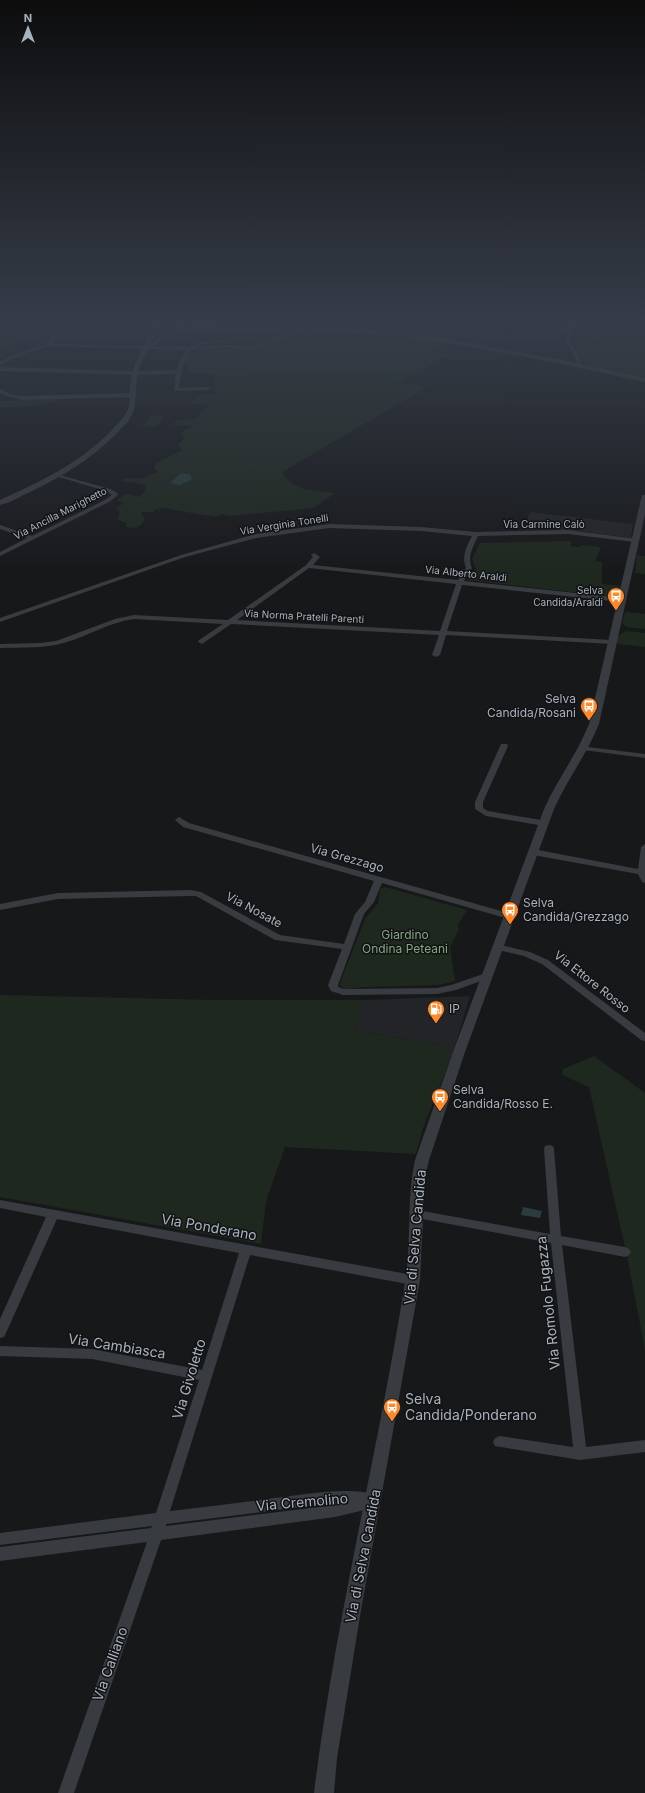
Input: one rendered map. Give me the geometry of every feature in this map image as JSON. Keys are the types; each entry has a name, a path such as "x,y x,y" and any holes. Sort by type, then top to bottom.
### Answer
{"street":[{"path":"0,503 58,475 88,456 120,426 131,411 132,407"},
{"name":"Via Ancilla Marighetto","path":"0,554 107,501 115,495 112,492 58,475"},
{"name":"Via di Selva Candida","path":"324,1793 338,1698 413,1280 418,1178 428,1139 532,852 558,788 583,748 594,724 645,497"},
{"name":"Via Verginia Tonelli","path":"0,620 182,556 256,536 329,526 476,534"},
{"path":"0,527 32,538"},
{"name":"Via Carmine Calò","path":"476,534 574,532 635,540"},
{"path":"436,655 460,582 469,568 466,561 469,549 476,534"},
{"path":"202,642 308,566 317,557 314,555"},
{"name":"Via Alberto Araldi","path":"308,566 622,600"},
{"name":"Via Norma Pratelli Parenti","path":"0,646 56,643 130,617 612,642"},
{"path":"504,746 479,802 479,808 486,813 544,823"},
{"path":"583,748 645,756"},
{"name":"Via Grezzago","path":"179,820 186,825 509,916"},
{"path":"532,852 644,876 645,847"},
{"path":"379,880 369,902 360,914 346,947 333,986 334,989 338,992 437,991 453,988 486,976"},
{"name":"Via Nosate","path":"0,907 58,896 191,893 198,894 278,938 346,947"},
{"name":"Via Ettore Rosso","path":"497,947 527,954 545,962 645,1038"},
{"name":"Via Romolo Fugazza","path":"549,1149 556,1240 580,1454"},
{"name":"Via Ponderano","path":"0,1204 413,1280"},
{"path":"0,1332 53,1214"},
{"path":"417,1214 625,1252"},
{"name":"Via Givoletto","path":"156,1535 246,1249"},
{"name":"Via Cambiasca","path":"0,1351 92,1354 206,1376"},
{"path":"500,1442 580,1454 645,1446"},
{"name":"Via Cremolino","path":"0,1539 317,1499 353,1497 373,1500"},
{"name":"Via Cremolino","path":"0,1554 350,1509 364,1505 373,1500"},
{"name":"Via Calliano","path":"66,1793 156,1535"}],"shaded area":[{"path":"181,473 190,474 192,478 191,480 180,485 170,483"},
{"path":"530,512 633,524 631,538 572,530 523,530"},
{"path":"470,996 453,1053 439,1045 355,1030 364,1000"},
{"path":"523,1207 542,1211 540,1218 521,1215"}],"green space":[{"path":"0,407 22,407 0,408"},
{"path":"208,407 394,407 282,472 286,479 298,487 335,493 314,508 229,516 222,514 216,517 163,508 154,510 154,512 142,512 141,514 145,519 141,525 135,528 126,527 126,523 117,519 120,512 116,508 124,503 118,501 118,499 127,494 139,497 145,491 146,486 143,484 122,480 128,478 142,478 158,473 154,468 156,463 183,450 178,446 178,444 184,439 181,432 194,426 177,426 173,424 178,420 195,419 202,411 207,409"},
{"path":"151,415 164,416 156,427 142,426"},
{"path":"572,541 570,546 580,547 581,545 601,547 595,561 602,562 602,584 620,586 617,597 467,580 476,569 472,559 480,543"},
{"path":"637,555 645,556 645,574 635,573"},
{"path":"625,612 645,614 645,629 627,627 622,623"},
{"path":"625,631 645,633 645,647 617,644 617,637"},
{"name":"Giardino Ondina Peteani","path":"385,887 467,910 458,925 459,929 450,947 455,981 439,985 364,987 346,989 341,987 340,983 365,919 378,903 380,889"},
{"path":"0,995 216,1000 364,1000 355,1030 439,1045 453,1053 423,1128 416,1154 285,1147 266,1201 261,1244 0,1197"},
{"path":"594,1056 645,1093 645,1350 627,1256 589,1087 562,1075 563,1069"}],"place":[{"name":"Selva Candida/Araldi","path":"616,611"},
{"name":"Selva Candida/Rosani","path":"589,721"},
{"name":"Selva Candida/Grezzago","path":"510,925"},
{"name":"IP","path":"436,1024"},
{"name":"Selva Candida/Rosso E.","path":"440,1112"},
{"name":"Selva Candida/Ponderano","path":"392,1422"}]}
